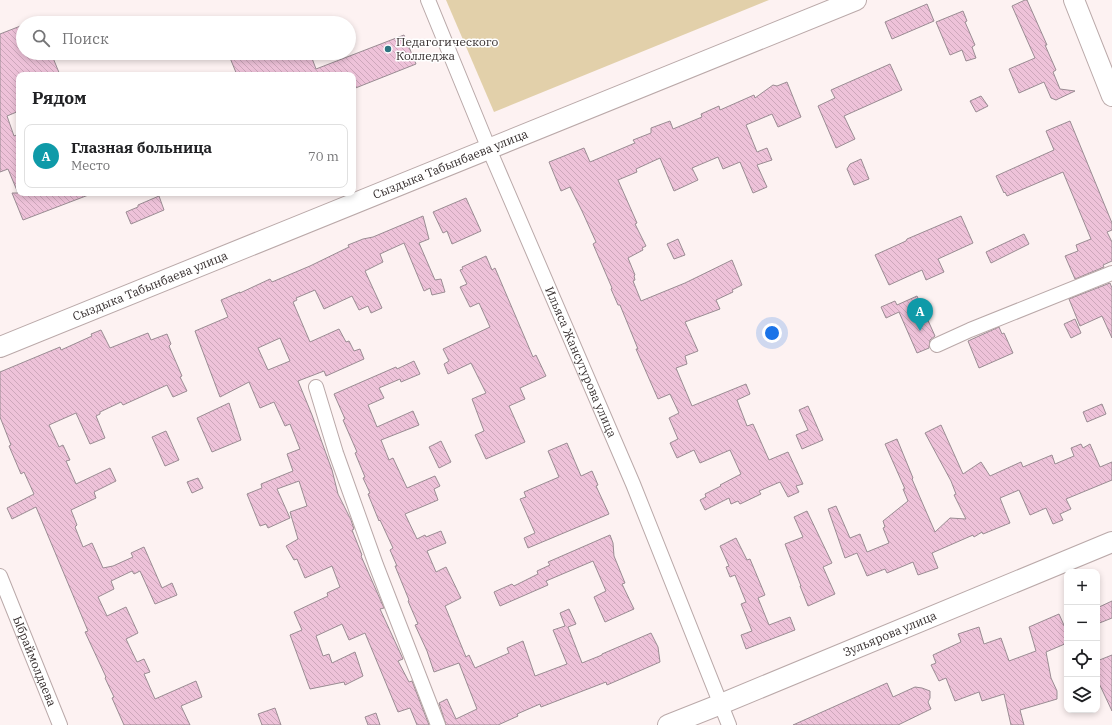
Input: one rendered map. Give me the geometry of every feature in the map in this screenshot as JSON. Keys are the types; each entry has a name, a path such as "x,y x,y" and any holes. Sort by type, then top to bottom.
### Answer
{"street":[{"name":"Ильяса Жансугурова улица","path":"428,0 489,149 633,484 729,725"},
{"name":"Сыздыка Табынбаева улица","path":"0,347 856,0"},
{"path":"1074,0 1112,96"},
{"path":"937,345 970,330 1112,273"},
{"path":"316,387 336,453 368,542 438,725"},
{"name":"Зульярова улица","path":"668,725 1112,542"},
{"name":"Ыбраймолдаева","path":"0,576 60,725"}],"shaded area":[{"path":"446,0 769,0 494,112"}],"building":[{"path":"1027,0 1047,45 1045,45 1056,70 1053,72 1060,89 1075,91 1056,100 1051,98 1044,82 1019,93 1009,69 1035,58 1012,6"},
{"path":"927,4 934,21 892,39 885,22"},
{"path":"963,11 967,21 965,22 975,45 972,47 976,58 966,61 962,50 950,55 936,22"},
{"path":"16,28 16,60 54,60 59,72 16,72 16,112 7,116 14,136 16,135 16,188 8,169 0,172 0,34"},
{"name":"Педагогического Колледжа","path":"404,35 416,64 356,88 356,72 236,72 231,60 313,60 316,69 339,60 356,60 356,54"},
{"path":"890,64 902,90 844,116 855,139 836,148 818,106 835,98 831,90"},
{"path":"787,82 801,117 778,127 772,114 746,125 757,152 767,148 772,160 757,165 767,187 753,193 740,162 723,169 718,157 692,168 698,180 674,191 660,158 636,169 637,172 618,180 637,223 635,224 646,246 642,248 643,250 628,258 635,275 635,280 633,281 641,301 685,283 732,260 742,285 732,290 733,292 716,300 720,309 685,322 698,351 685,356 687,364 676,368 692,406 746,384 750,394 737,400 747,426 753,424 769,460 788,452 803,484 796,486 799,492 788,497 780,482 759,491 761,494 740,504 738,501 731,504 729,498 705,510 700,500 706,497 705,494 741,474 730,450 700,463 694,450 677,458 670,443 678,439 669,418 679,413 670,394 658,399 636,349 638,349 620,305 618,305 611,289 612,288 593,244 596,242 582,211 570,187 561,191 549,162 584,148 590,162 635,143 633,140 651,133 651,128 670,121 673,129 702,117 701,114 719,106 720,110 754,95 755,98 773,85 777,86"},
{"path":"981,96 988,106 976,112 970,101"},
{"path":"1070,121 1112,223 1112,230 1107,232 1112,242 1112,261 1103,265 1104,267 1075,279 1065,256 1078,251 1076,245 1091,239 1063,172 1007,196 996,176 1054,150 1046,131"},
{"path":"861,159 869,179 854,185 847,169 850,164"},
{"path":"12,193 16,193 16,196 86,196 23,220"},
{"path":"159,196 164,210 131,224 126,212"},
{"path":"466,198 481,231 452,244 447,231 443,233 433,212"},
{"path":"423,216 429,239 419,243 435,280 441,279 445,292 432,295 430,288 424,291 404,243 380,254 383,262 365,271 382,308 371,313 368,306 359,310 352,296 324,309 315,290 296,298 297,300 293,302 310,342 339,329 346,342 349,341 354,351 360,349 364,359 326,376 324,371 298,381 332,470 338,494 351,520 354,529 352,530 362,555 361,556 384,608 380,609 403,659 398,661 409,682 412,681 429,725 417,725 410,708 398,712 365,633 349,640 342,624 316,636 323,656 329,654 332,663 355,652 363,676 345,685 344,682 310,689 290,635 302,630 294,612 328,596 327,593 340,587 332,566 305,578 297,559 294,560 286,546 298,539 290,512 307,506 299,481 277,489 290,518 268,528 266,524 260,526 247,494 262,488 261,484 293,471 287,454 300,449 290,424 285,426 274,402 260,408 249,382 220,397 195,331 228,317 221,300 270,279 272,282 310,266 349,247 348,245 373,237","holes":["280,338 290,361 268,370 258,348"]},
{"path":"961,216 973,243 938,259 944,272 926,280 922,270 889,285 875,255 906,241 907,239"},
{"path":"1024,234 1029,244 991,263 986,252"},
{"path":"678,239 685,255 674,259 667,244"},
{"path":"486,256 492,270 495,268 533,357 536,355 546,376 520,388 525,399 509,406 525,442 486,459 475,435 484,431 472,399 486,393 471,363 448,374 444,364 449,361 443,349 490,327 479,303 470,307 460,287 467,284 460,270 463,269 462,267"},
{"path":"1110,283 1112,288 1112,338 1102,316 1080,326 1069,299"},
{"path":"917,296 935,336 930,340 929,348 917,353 899,312 886,318 881,307 895,301 897,305"},
{"path":"1075,319 1081,333 1071,338 1064,324"},
{"path":"999,327 1002,334 1004,333 1013,353 979,368 968,341"},
{"path":"101,330 110,348 148,333 151,340 167,334 171,344 169,346 182,376 180,377 187,391 173,397 167,385 123,405 121,402 100,412 100,414 96,416 105,438 90,444 76,413 49,425 59,447 63,445 70,460 66,461 76,484 110,468 116,481 94,492 96,498 71,510 77,525 75,527 83,547 92,543 103,568 113,566 133,557 131,553 144,547 162,588 172,583 177,595 155,604 140,571 134,574 132,571 111,581 114,589 98,597 107,616 126,607 138,633 126,639 137,662 144,659 150,672 144,674 155,699 196,681 202,697 181,706 190,725 124,725 112,698 114,697 105,678 106,677 85,632 88,631 36,507 12,519 7,508 34,494 24,472 21,474 9,446 11,445 0,417 0,372 60,347 61,350 92,336 91,334"},
{"path":"414,361 420,374 401,382 400,379 379,388 384,398 368,405 377,427 413,411 419,425 381,440 389,460 393,458 407,488 435,476 440,486 434,489 438,500 405,514 417,539 425,535 426,537 441,531 446,543 427,551 436,572 446,567 461,598 445,606 466,657 469,655 475,668 509,653 507,648 523,641 535,676 567,664 553,630 565,626 560,613 569,609 576,624 568,627 582,663 651,633 658,647 660,662 607,685 606,682 541,707 540,704 517,714 518,716 498,725 446,725 439,703 447,699 456,719 477,709 459,663 434,672 427,651 415,625 418,624 395,566 397,566 390,550 393,548 380,520 379,521 368,494 370,493 363,478 365,477 355,453 357,452 343,420 345,419 334,394 396,367 397,369"},
{"path":"229,403 241,440 212,452 197,418"},
{"path":"1102,404 1106,414 1087,422 1083,412"},
{"path":"808,406 823,440 802,449 796,435 808,430 799,410"},
{"path":"941,425 963,474 981,462 990,476 1021,462 1023,467 1052,455 1055,464 1074,456 1071,448 1081,444 1083,448 1090,444 1100,467 1112,462 1112,480 1066,499 1071,509 1060,514 1063,520 1053,524 1046,508 1030,515 1019,490 1000,498 1010,523 983,534 982,532 974,537 973,535 932,553 938,568 918,575 913,562 887,573 885,569 867,576 857,553 845,558 828,509 836,506 850,538 860,534 867,552 889,543 883,528 885,527 883,521 908,501 903,489 905,489 885,444 897,439 913,478 912,479 935,532 950,518 966,519 954,495 956,494 951,481 925,433"},
{"path":"166,431 179,460 165,466 152,437"},
{"path":"441,441 451,462 439,468 429,447"},
{"path":"567,443 581,476 592,471 598,485 596,486 609,514 528,548 524,538 535,533 520,499 526,497 524,492 559,477 548,451"},
{"path":"198,478 203,488 192,493 187,482"},
{"path":"807,511 832,563 823,567 835,594 808,606 785,544 803,537 794,517"},
{"path":"610,535 613,543 614,556 625,583 622,584 634,609 605,622 594,597 606,591 593,561 546,581 548,585 500,606 494,592 512,584 514,586 538,574 537,571 550,565 548,562"},
{"path":"736,538 747,560 750,559 765,595 758,598 769,625 790,617 795,630 746,649 741,635 752,631 741,604 746,602 735,575 730,577 726,567 729,566 720,546"},
{"path":"1112,601 1112,618 1100,623 1100,607"},
{"path":"1059,614 1064,625 1064,644 1046,652 1051,678 1057,691 1057,699 1020,710 1024,725 1011,725 1004,694 982,701 979,692 955,701 946,678 939,681 931,665 936,663 933,655 961,642 958,634 979,627 984,644 1001,638 1009,661 1036,651 1029,627"},
{"path":"1112,655 1112,711 1100,685 1100,660"},
{"path":"887,683 893,697 915,687 930,691 930,698 928,702 931,709 898,725 793,725"},
{"path":"275,708 281,725 262,725 258,714"},
{"path":"376,713 380,725 368,725 365,717"}],"place":[{"name":"Педагогического Колледжа","path":"388,49"},
{"name":"Глазная больница","path":"920,331"}]}
